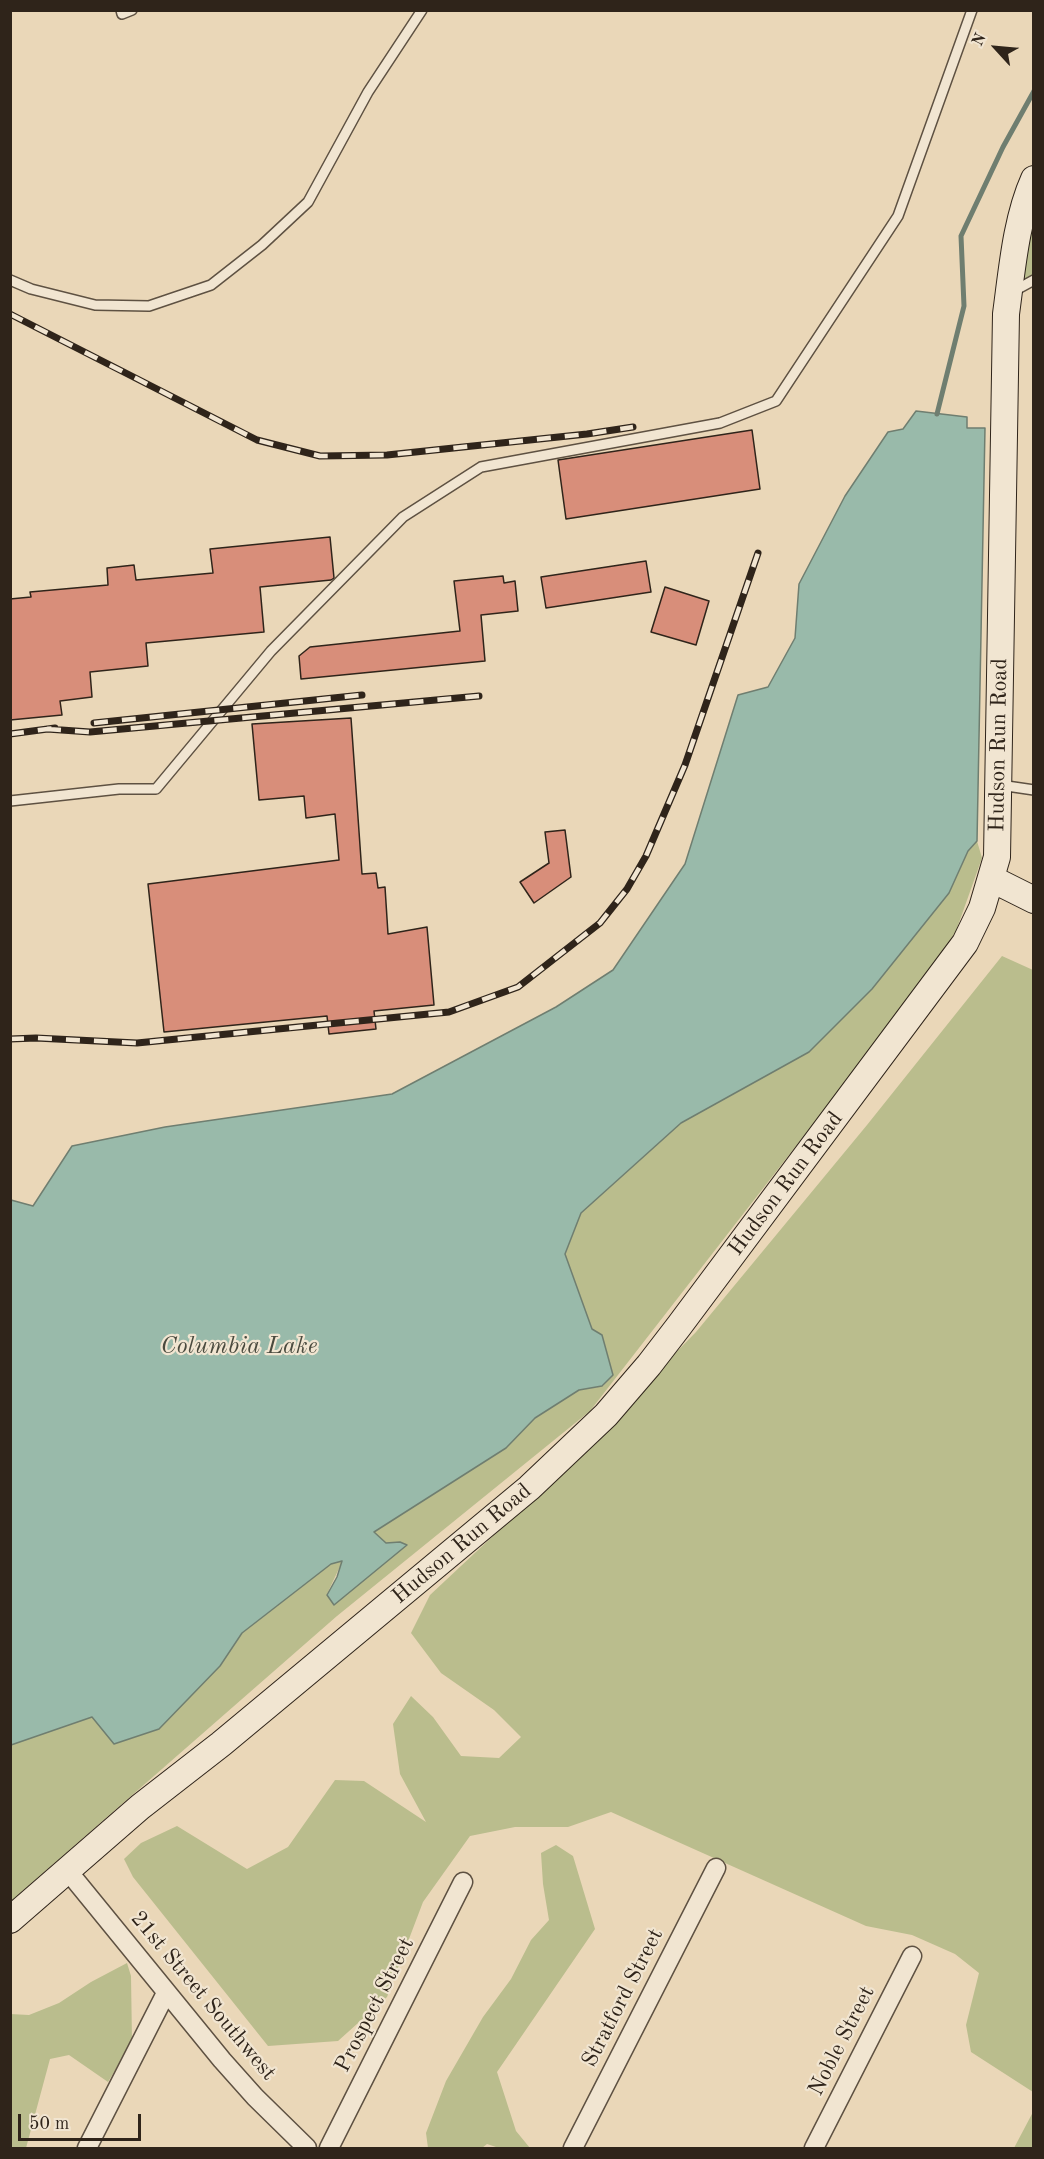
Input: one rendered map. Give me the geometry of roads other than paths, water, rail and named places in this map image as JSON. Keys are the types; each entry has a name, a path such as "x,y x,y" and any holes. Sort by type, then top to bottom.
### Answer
{"main road":[{"name":"Hudson Run Road","path":"10,1920 140,1807 221,1744 492,1520 606,1415 679,1326 965,943 982,908 997,857 1005,343 1008,284 1026,197 1034,179"},
{"path":"992,879 1034,900"}],"street":[{"name":"Stratford Street","path":"573,2148 716,1868"},
{"name":"21st Street Southwest","path":"67,1870 166,1993 255,2097 307,2148"},
{"name":"Prospect Street","path":"329,2148 463,1882"},
{"name":"Noble Street","path":"814,2148 912,1956"},
{"path":"87,2148 166,1993"}],"lane":[{"path":"122,10 122,14 132,10"},
{"path":"10,280 31,289 95,305 149,306 211,285 262,245 308,202 368,92 422,10"},
{"path":"10,801 119,789 156,789 271,651 403,517 481,466 720,423 776,401 898,216 972,10"},
{"path":"1008,293 1034,280"},
{"path":"999,785 1034,790"}],"water":[{"name":"Columbia Lake","path":"916,411 967,417 967,428 985,428 977,841 968,851 949,893 872,989 809,1052 681,1123 581,1213 565,1254 592,1329 602,1335 613,1375 602,1386 579,1390 535,1418 506,1448 374,1532 386,1543 400,1542 407,1545 334,1605 327,1595 337,1577 342,1561 331,1564 242,1633 220,1666 159,1729 114,1744 92,1717 11,1745 11,1200 33,1206 72,1146 165,1127 392,1094 556,1007 613,970 685,864 738,695 768,687 795,638 799,584 845,496 888,432 903,429"}],"waterway":[{"path":"937,414 964,306 961,236 1003,147 1034,91"}],"railway":[{"path":"10,314 257,440 320,456 387,455 633,427"},
{"path":"10,1039 36,1038 137,1043 449,1012 518,987 600,923 627,889 646,856 685,765 758,553"},
{"path":"94,723 362,695"},
{"path":"47,729 90,732 479,696"},
{"path":"10,734 55,728"}]}
